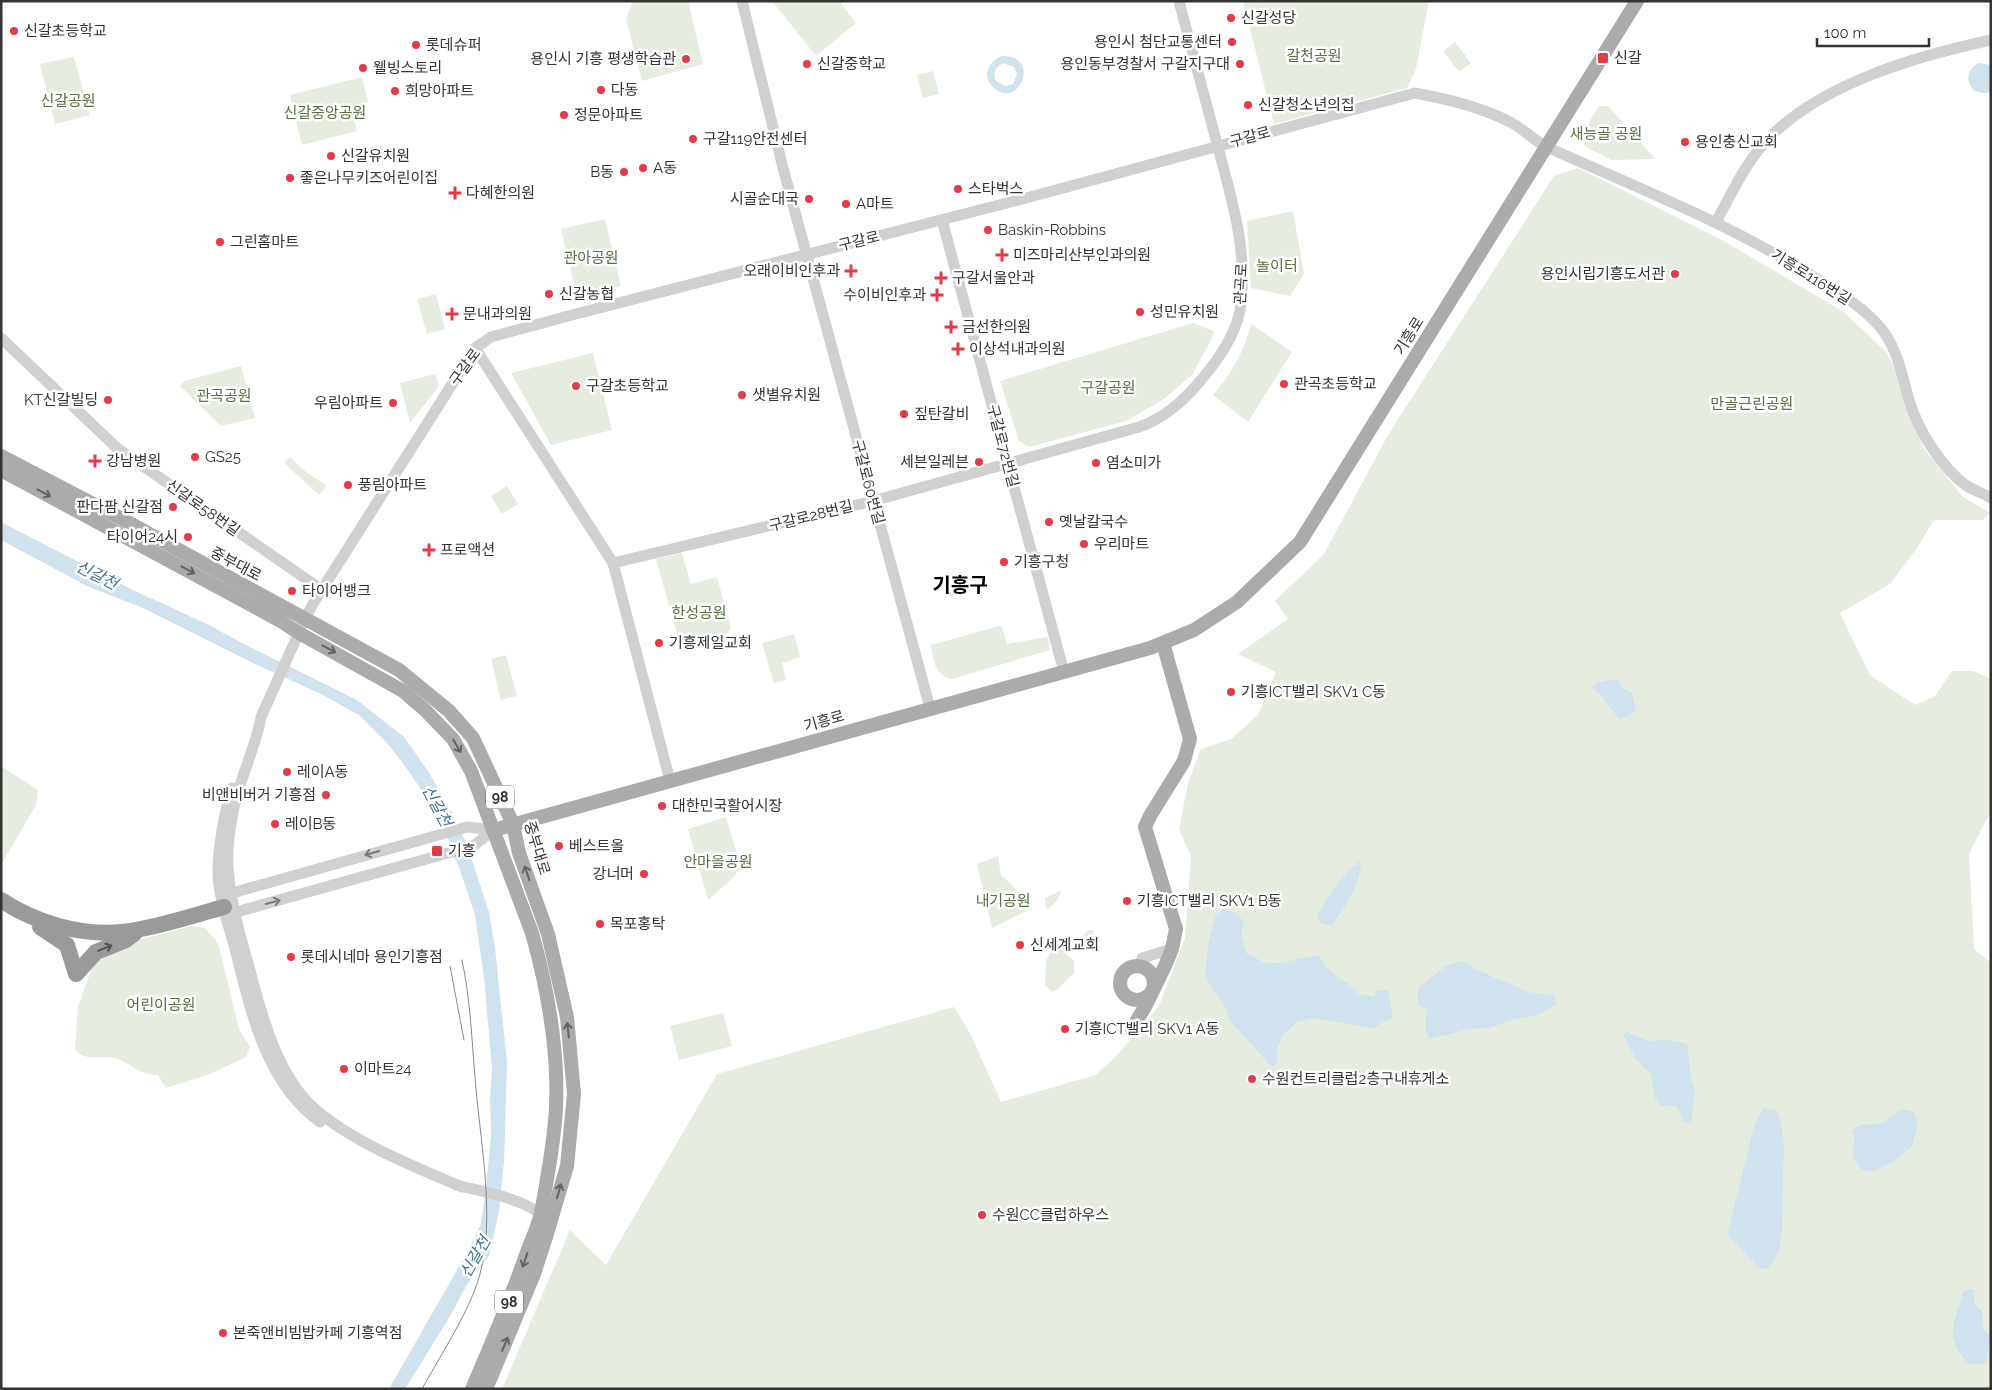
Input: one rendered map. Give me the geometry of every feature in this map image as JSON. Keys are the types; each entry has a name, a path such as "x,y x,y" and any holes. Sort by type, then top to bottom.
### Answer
{"highway":[{"path":"1,888 25,904 60,917 110,924 137,922 226,904"},
{"path":"1,900 30,916 59,926 110,933 139,929 226,904"},
{"path":"30,916 41,927 67,945 76,974 96,952 133,937 139,929"}],"main road":[{"name":"기흥로","path":"494,830 1163,643 1194,630 1237,602 1300,542 1637,1"},
{"name":"중부대로","path":"1,456 114,515 232,581 399,670 449,711 473,738 513,824 519,853 548,934 567,1017 574,1094 567,1166 472,1389"},
{"name":"중부대로","path":"1,470 279,620 403,691 426,710 454,739 471,771 534,940 549,1004 554,1045 555,1130 545,1218 534,1274 486,1389"},
{"path":"1132,1029 1172,949 1176,929 1145,827 1184,761 1190,739 1163,643"}],"street":[{"name":"구갈로60번길","path":"742,1 806,255 930,708"},
{"name":"관곡로","path":"1008,463 1152,423 1166,415 1184,398 1220,355 1236,323 1241,305 1242,257 1234,207 1178,1"},
{"path":"1716,222 1749,162 1768,139 1790,119 1856,81 1935,52 1991,40"},
{"name":"구갈로","path":"545,1218 520,1203 415,1175 343,1138 308,1113 282,1081 269,1058 253,1018 218,867 223,817 252,728 261,717 305,619 475,348 491,337 942,220 1415,93 1478,109 1512,123 1546,147"},
{"name":"기흥로116번길","path":"1546,147 1716,222 1796,266 1858,306 1880,328 1899,363 1909,400 1931,446 1950,470 1966,485 1991,498"},
{"name":"구갈로72번길","path":"942,220 1064,672"},
{"name":"신갈로58번길","path":"1,338 117,448 322,590"},
{"path":"475,348 612,563 670,781"},
{"name":"구갈로28번길","path":"612,563 873,500 1008,463"},
{"path":"226,904 467,826 494,830"},
{"path":"226,904 426,860 473,846 494,830"},
{"path":"1142,958 1172,949"}],"green space":[{"path":"633,1 688,1 703,64 642,81 626,19"},
{"path":"772,1 839,1 856,23 816,56"},
{"name":"갈천공원","path":"1243,1 1429,1 1416,69 1407,88 1274,124"},
{"path":"1455,42 1471,63 1459,72 1443,51"},
{"name":"신갈공원","path":"74,57 90,115 55,124 40,64"},
{"path":"933,71 939,94 923,98 917,75"},
{"name":"신갈중앙공원","path":"362,77 368,102 351,106 357,131 302,145 290,95"},
{"name":"새능골 공원","path":"1599,106 1608,106 1655,159 1611,160 1583,145 1590,120"},
{"name":"만골근린공원","path":"1578,168 1722,240 1844,312 1886,352 1899,377 1907,410 1925,450 1963,497 1990,513 1983,520 1934,520 1917,548 1890,584 1840,613 1870,675 1915,705 1935,696 1952,671 1973,671 1991,679 1991,811 1969,854 1974,949 1991,963 1991,1389 502,1389 570,1230 606,1265 717,1074 954,1007 971,1035 1001,1102 1096,1075 1118,1054 1159,1006 1185,938 1191,857 1179,829 1188,783 1201,749 1231,739 1258,715 1276,672 1238,654 1288,619 1275,601 1324,554 1388,435 1554,176"},
{"name":"놀이터","path":"1293,211 1304,274 1290,296 1251,288 1247,221"},
{"name":"관아공원","path":"605,219 621,286 577,297 561,229"},
{"path":"436,294 445,329 427,334 417,299"},
{"name":"구갈공원","path":"1193,323 1214,331 1211,340 1192,375 1164,399 1126,421 1029,447 1019,441 1000,381"},
{"path":"1251,324 1292,352 1248,422 1213,395 1237,362"},
{"path":"593,353 612,430 551,445 511,373"},
{"name":"관곡공원","path":"241,366 255,418 221,426 180,386 184,381"},
{"path":"435,374 439,386 410,423 400,383"},
{"path":"290,457 306,472 327,486 319,495 284,463"},
{"path":"507,486 518,504 502,514 491,496"},
{"name":"한성공원","path":"682,553 691,584 717,577 731,628 726,635 681,648 656,559"},
{"path":"999,626 1002,627 1007,644 1046,637 1048,638 1050,650 952,679 938,671 934,662 931,645"},
{"path":"794,634 800,657 782,663 786,680 774,683 762,643"},
{"path":"506,655 517,696 501,700 491,659"},
{"path":"1,766 38,790 36,805 1,865"},
{"name":"안마을공원","path":"726,817 741,867 733,878 708,900 688,829"},
{"name":"내기공원","path":"998,856 1001,876 1013,887 1029,910 992,928 977,864"},
{"path":"1062,890 1057,901 1047,910 1045,898"},
{"name":"어린이공원","path":"192,926 205,928 218,943 239,1029 250,1047 246,1057 210,1074 166,1088 158,1075 141,1072 123,1061 111,1057 91,1057 75,1050 78,1006 95,960 107,948"},
{"path":"1088,930 1093,930 1093,936 1092,944 1087,952 1079,941"},
{"path":"1052,949 1062,950 1074,961 1074,973 1058,989 1052,992 1045,985 1046,961"},
{"path":"723,1013 732,1046 679,1060 670,1026"}],"water":[{"path":"1002,56 1014,58 1021,64 1024,72 1022,80 1018,88 1011,93 1002,93 989,83 988,69 997,58","holes":["1004,63 1014,67 1017,74 1013,84 1005,86 996,81 995,73 999,66"]},
{"path":"1979,63 1991,65 1991,91 1978,92 1970,84 1969,73"},
{"name":"신갈천","path":"1,522 131,589 209,625 357,700 404,737 428,771 466,842 489,912 495,948 507,1062 504,1162 499,1211 489,1256 468,1283 449,1318 405,1389 389,1389 465,1256 481,1224 491,1135 490,1098 492,1069 484,977 475,915 449,841 424,794 405,766 388,744 359,715 321,694 253,663 143,608 89,587 1,540"},
{"path":"1618,680 1623,688 1632,693 1636,710 1620,720 1599,693 1592,688 1597,683"},
{"path":"1361,861 1359,877 1341,912 1331,925 1321,923 1317,915 1331,893 1341,879"},
{"path":"1223,909 1236,913 1244,922 1241,935 1246,953 1271,963 1319,956 1326,967 1348,983 1359,994 1375,997 1375,991 1388,990 1393,1017 1373,1028 1312,1018 1297,1022 1282,1036 1274,1067 1269,1064 1229,1019 1227,1010 1205,977 1208,945 1216,915"},
{"path":"1464,961 1479,971 1526,992 1555,995 1556,1004 1538,1015 1512,1020 1489,1028 1470,1029 1429,1039 1425,1028 1427,1010 1417,1004 1419,987 1447,965"},
{"path":"1627,1032 1647,1041 1667,1040 1687,1044 1691,1079 1695,1090 1691,1123 1685,1123 1676,1106 1661,1106 1655,1099 1651,1074 1636,1059 1623,1035"},
{"path":"1764,1108 1777,1111 1784,1147 1780,1245 1777,1255 1768,1269 1759,1268 1727,1235 1754,1126"},
{"path":"1902,1109 1913,1112 1918,1122 1912,1147 1885,1166 1870,1171 1863,1170 1854,1157 1852,1131 1861,1124 1873,1125 1883,1122"},
{"path":"1970,1289 1975,1291 1975,1302 1982,1311 1983,1329 1989,1335 1990,1341 1986,1362 1979,1364 1969,1364 1961,1354 1953,1337 1954,1322 1963,1292"}],"tram line":[{"path":"422,1389 469,1303 480,1274 484,1253 487,1206 486,1182 469,1008 462,960"},
{"path":"450,966 464,1040"}],"place":[{"name":"신갈성당","path":"1231,18"},
{"name":"신갈초등학교","path":"14,31"},
{"name":"용인시 첨단교통센터","path":"1232,42"},
{"name":"롯데슈퍼","path":"416,45"},
{"name":"신갈","path":"1603,58"},
{"name":"용인시 기흥 평생학습관","path":"686,59"},
{"name":"신갈중학교","path":"807,64"},
{"name":"용인동부경찰서 구갈지구대","path":"1240,64"},
{"name":"웰빙스토리","path":"363,68"},
{"name":"다동","path":"601,90"},
{"name":"희망아파트","path":"395,91"},
{"name":"신갈청소년의집","path":"1248,105"},
{"name":"정문아파트","path":"564,115"},
{"name":"구갈119안전센터","path":"693,139"},
{"name":"용인충신교회","path":"1685,142"},
{"name":"신갈유치원","path":"331,156"},
{"name":"A동","path":"643,168"},
{"name":"B동","path":"624,172"},
{"name":"좋은나무키즈어린이집","path":"290,178"},
{"name":"스타벅스","path":"958,189"},
{"name":"다혜한의원","path":"455,193"},
{"name":"시골순대국","path":"809,199"},
{"name":"A마트","path":"846,204"},
{"name":"Baskin-Robbins","path":"988,230"},
{"name":"그린홈마트","path":"220,242"},
{"name":"미즈마리산부인과의원","path":"1002,255"},
{"name":"오래이비인후과","path":"851,271"},
{"name":"용인시립기흥도서관","path":"1675,274"},
{"name":"구갈서울안과","path":"941,278"},
{"name":"신갈농협","path":"549,294"},
{"name":"수이비인후과","path":"937,295"},
{"name":"성민유치원","path":"1140,312"},
{"name":"문내과의원","path":"452,314"},
{"name":"금선한의원","path":"951,327"},
{"name":"이상석내과의원","path":"958,349"},
{"name":"관곡초등학교","path":"1284,384"},
{"name":"구갈초등학교","path":"576,386"},
{"name":"샛별유치원","path":"742,395"},
{"name":"KT신갈빌딩","path":"108,400"},
{"name":"우림아파트","path":"393,403"},
{"name":"짚탄갈비","path":"904,414"},
{"name":"GS25","path":"195,457"},
{"name":"강남병원","path":"95,461"},
{"name":"세븐일레븐","path":"979,462"},
{"name":"염소미가","path":"1096,463"},
{"name":"풍림아파트","path":"348,485"},
{"name":"판다팜 신갈점","path":"173,507"},
{"name":"옛날칼국수","path":"1049,522"},
{"name":"타이어24시","path":"188,537"},
{"name":"우리마트","path":"1084,544"},
{"name":"프로액션","path":"429,550"},
{"name":"기흥구청","path":"1004,562"},
{"name":"타이어뱅크","path":"292,591"},
{"name":"기흥제일교회","path":"659,643"},
{"name":"기흥ICT밸리 SKV1 C동","path":"1231,692"},
{"name":"레이A동","path":"287,772"},
{"name":"비앤비버거 기흥점","path":"326,795"},
{"name":"대한민국활어시장","path":"662,806"},
{"name":"레이B동","path":"275,824"},
{"name":"베스트올","path":"559,846"},
{"name":"기흥","path":"437,851"},
{"name":"강너머","path":"644,874"},
{"name":"기흥ICT밸리 SKV1 B동","path":"1127,901"},
{"name":"목포홍탁","path":"600,924"},
{"name":"신세계교회","path":"1020,945"},
{"name":"롯데시네마 용인기흥점","path":"291,957"},
{"name":"기흥ICT밸리 SKV1 A동","path":"1065,1029"},
{"name":"이마트24","path":"344,1069"},
{"name":"수원컨트리클럽2층구내휴게소","path":"1252,1079"},
{"name":"수원CC클럽하우스","path":"982,1215"},
{"name":"본죽앤비빔밥카페 기흥역점","path":"223,1333"}],"district":[{"name":"기흥구","path":"960,585"}]}
